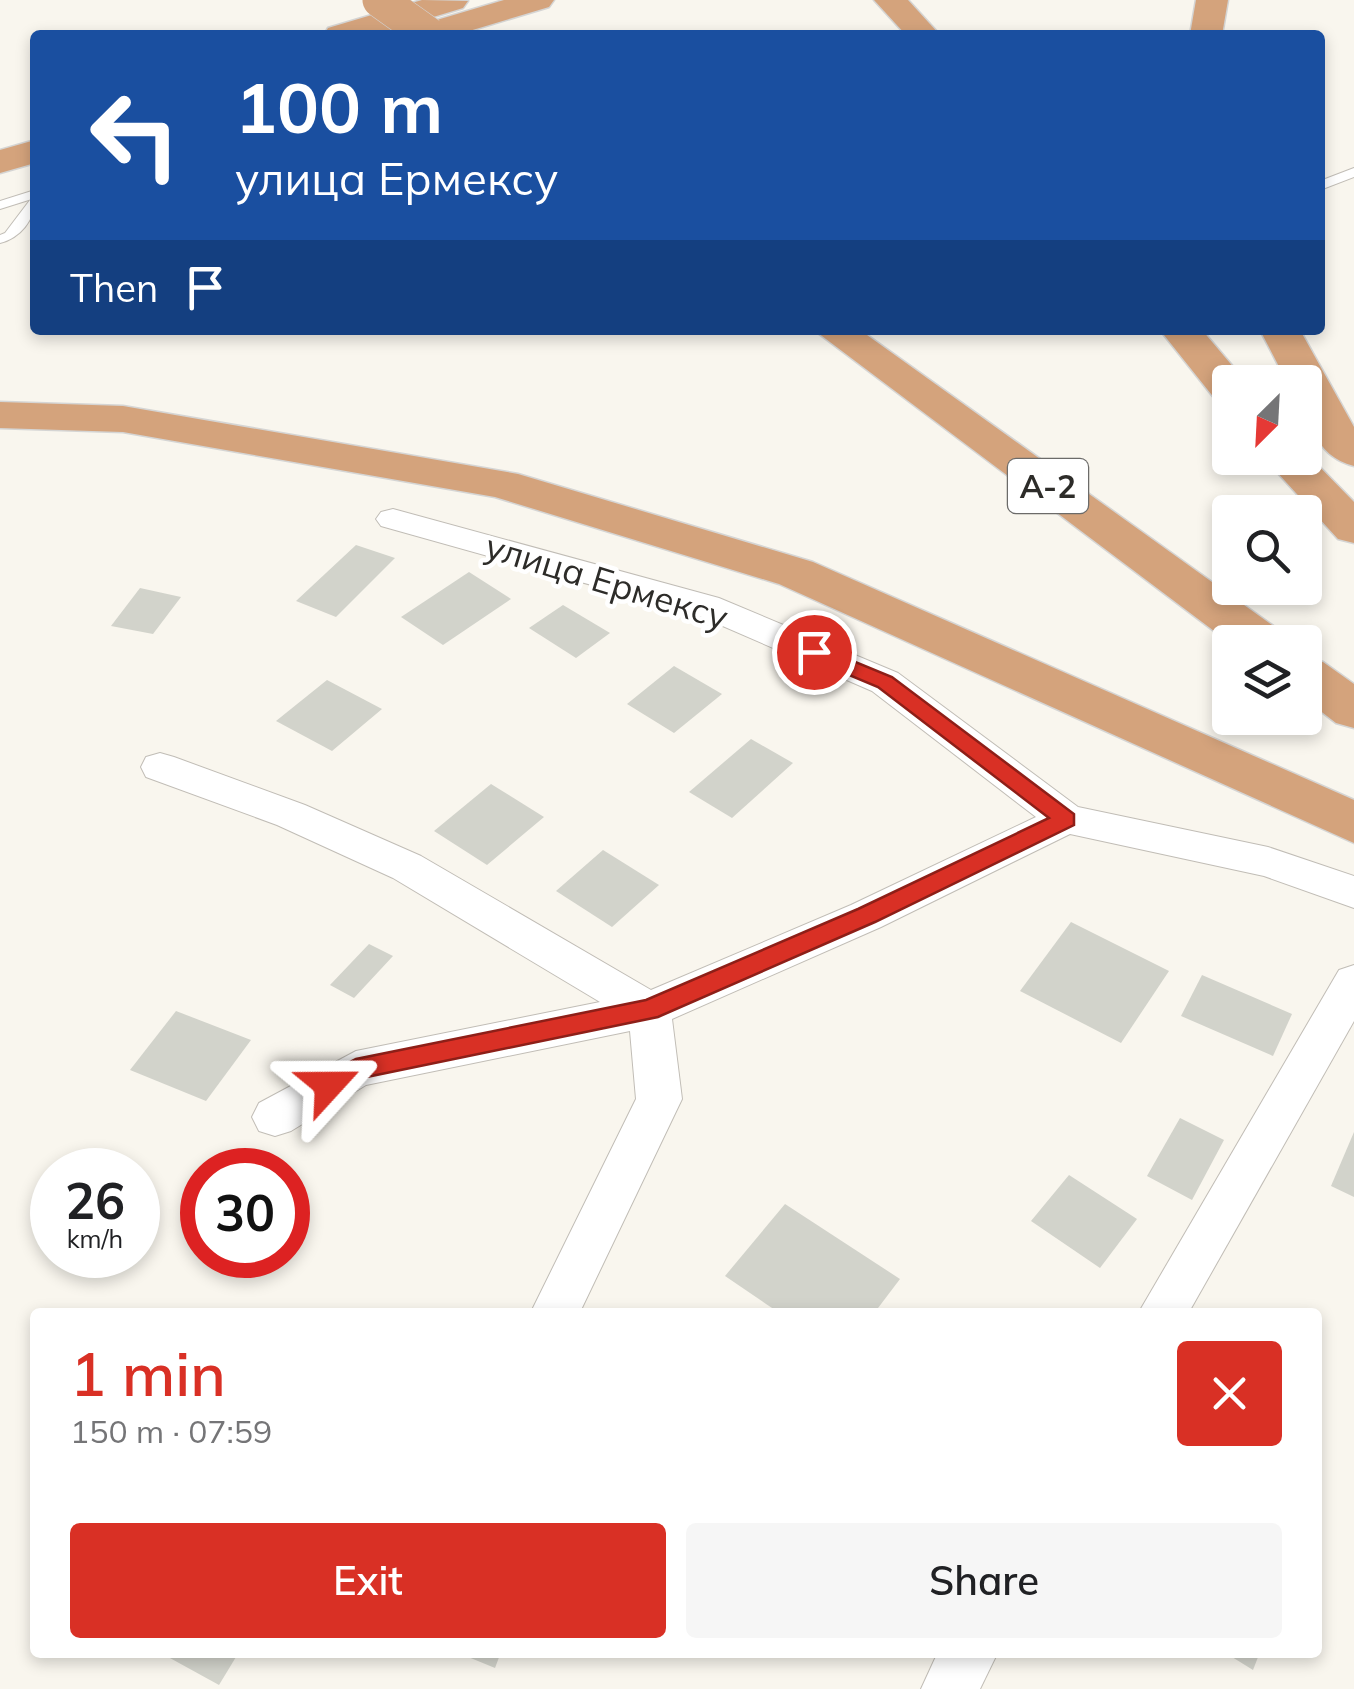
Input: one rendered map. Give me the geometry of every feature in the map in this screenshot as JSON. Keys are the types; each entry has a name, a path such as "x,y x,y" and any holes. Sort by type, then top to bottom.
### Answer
{"highway":[{"path":"380,0 419,30"},
{"path":"356,30 454,0"},
{"path":"441,30 538,0"},
{"path":"890,0 919,30"},
{"path":"1207,30 1212,0"},
{"path":"0,138 30,129"},
{"path":"0,162 30,153"},
{"name":"A-2","path":"841,335 1239,625"},
{"path":"1184,335 1212,368"},
{"path":"1283,335 1335,433 1354,453"},
{"path":"0,415 124,419 502,484 796,573 1354,823"},
{"path":"1302,475 1354,529"},
{"path":"1322,686 1354,710"}],"street":[{"name":"улица Ермексу","path":"393,518 707,606 885,682 1066,820 1268,862 1354,892"},
{"path":"160,767 291,814 407,867 649,1010"},
{"path":"275,1117 356,1069 649,1010 866,916 1066,820"},
{"path":"1165,1308 1354,982"},
{"path":"557,1308 660,1099 649,1010"},
{"path":"949,1689 967,1658"}],"lane":[{"path":"1325,184 1354,172"},
{"path":"0,204 30,195"},
{"path":"0,240 10,236 30,210"}],"building":[{"path":"356,545 395,558 336,617 296,601"},
{"path":"469,572 511,599 443,645 401,617"},
{"path":"140,588 181,597 153,634 111,626"},
{"path":"563,605 610,633 576,658 529,628"},
{"path":"674,666 722,694 674,733 627,704"},
{"path":"327,680 382,709 332,751 276,721"},
{"path":"751,739 793,763 732,818 689,792"},
{"path":"491,784 544,817 487,865 434,831"},
{"path":"603,850 659,885 612,927 556,891"},
{"path":"1071,922 1169,971 1121,1043 1020,991"},
{"path":"369,944 393,956 354,998 330,985"},
{"path":"1202,975 1292,1014 1273,1056 1181,1016"},
{"path":"176,1011 251,1040 206,1101 130,1070"},
{"path":"1180,1118 1224,1140 1192,1200 1147,1176"},
{"path":"1354,1132 1354,1197 1331,1186"},
{"path":"1069,1175 1137,1219 1100,1268 1031,1221"},
{"path":"785,1204 900,1279 878,1308 772,1308 725,1276"},
{"path":"170,1658 235,1658 219,1685"},
{"path":"471,1658 499,1658 495,1668"},
{"path":"1234,1658 1258,1658 1253,1670"}],"route":[{"path":"329,1085 356,1069 649,1010 866,916 1066,820 885,682 814,652"}]}
